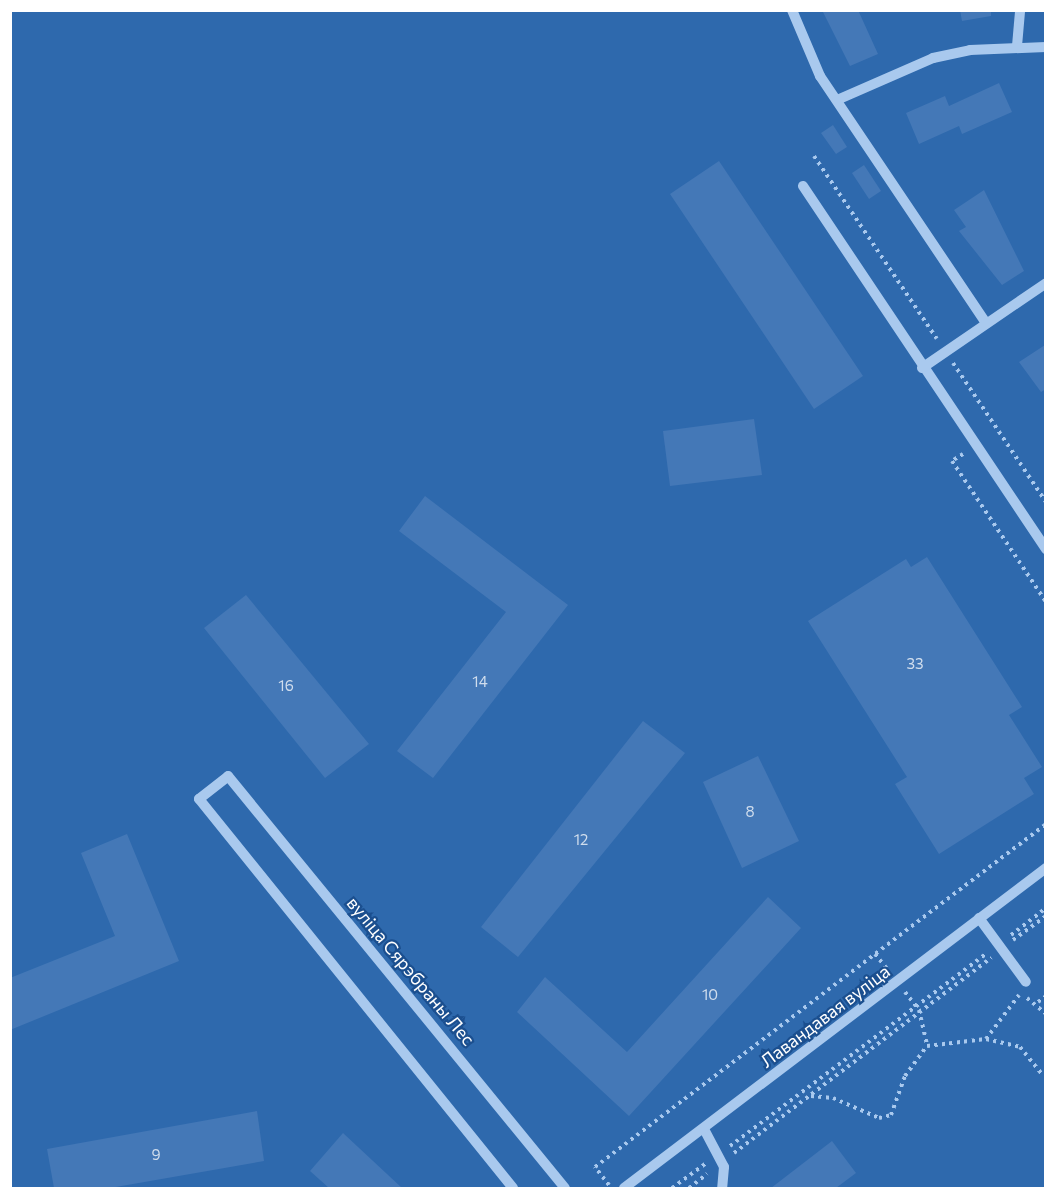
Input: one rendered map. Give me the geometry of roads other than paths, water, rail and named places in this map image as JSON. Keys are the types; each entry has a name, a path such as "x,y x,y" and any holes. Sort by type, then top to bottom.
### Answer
{"street":[{"path":"792,10 837,100 986,324"},
{"path":"1017,46 1020,10"},
{"path":"837,100 933,58 1017,46 1046,47"},
{"path":"803,186 922,368 1046,549"},
{"path":"922,368 1046,283"},
{"name":"вуліца Сярэбраны Лес","path":"513,1188 199,799 228,777 565,1188"},
{"name":"Лавандавая вуліца","path":"624,1188 1046,868"},
{"path":"979,918 1026,982"},
{"path":"704,1129 721,1159 722,1188"}]}
